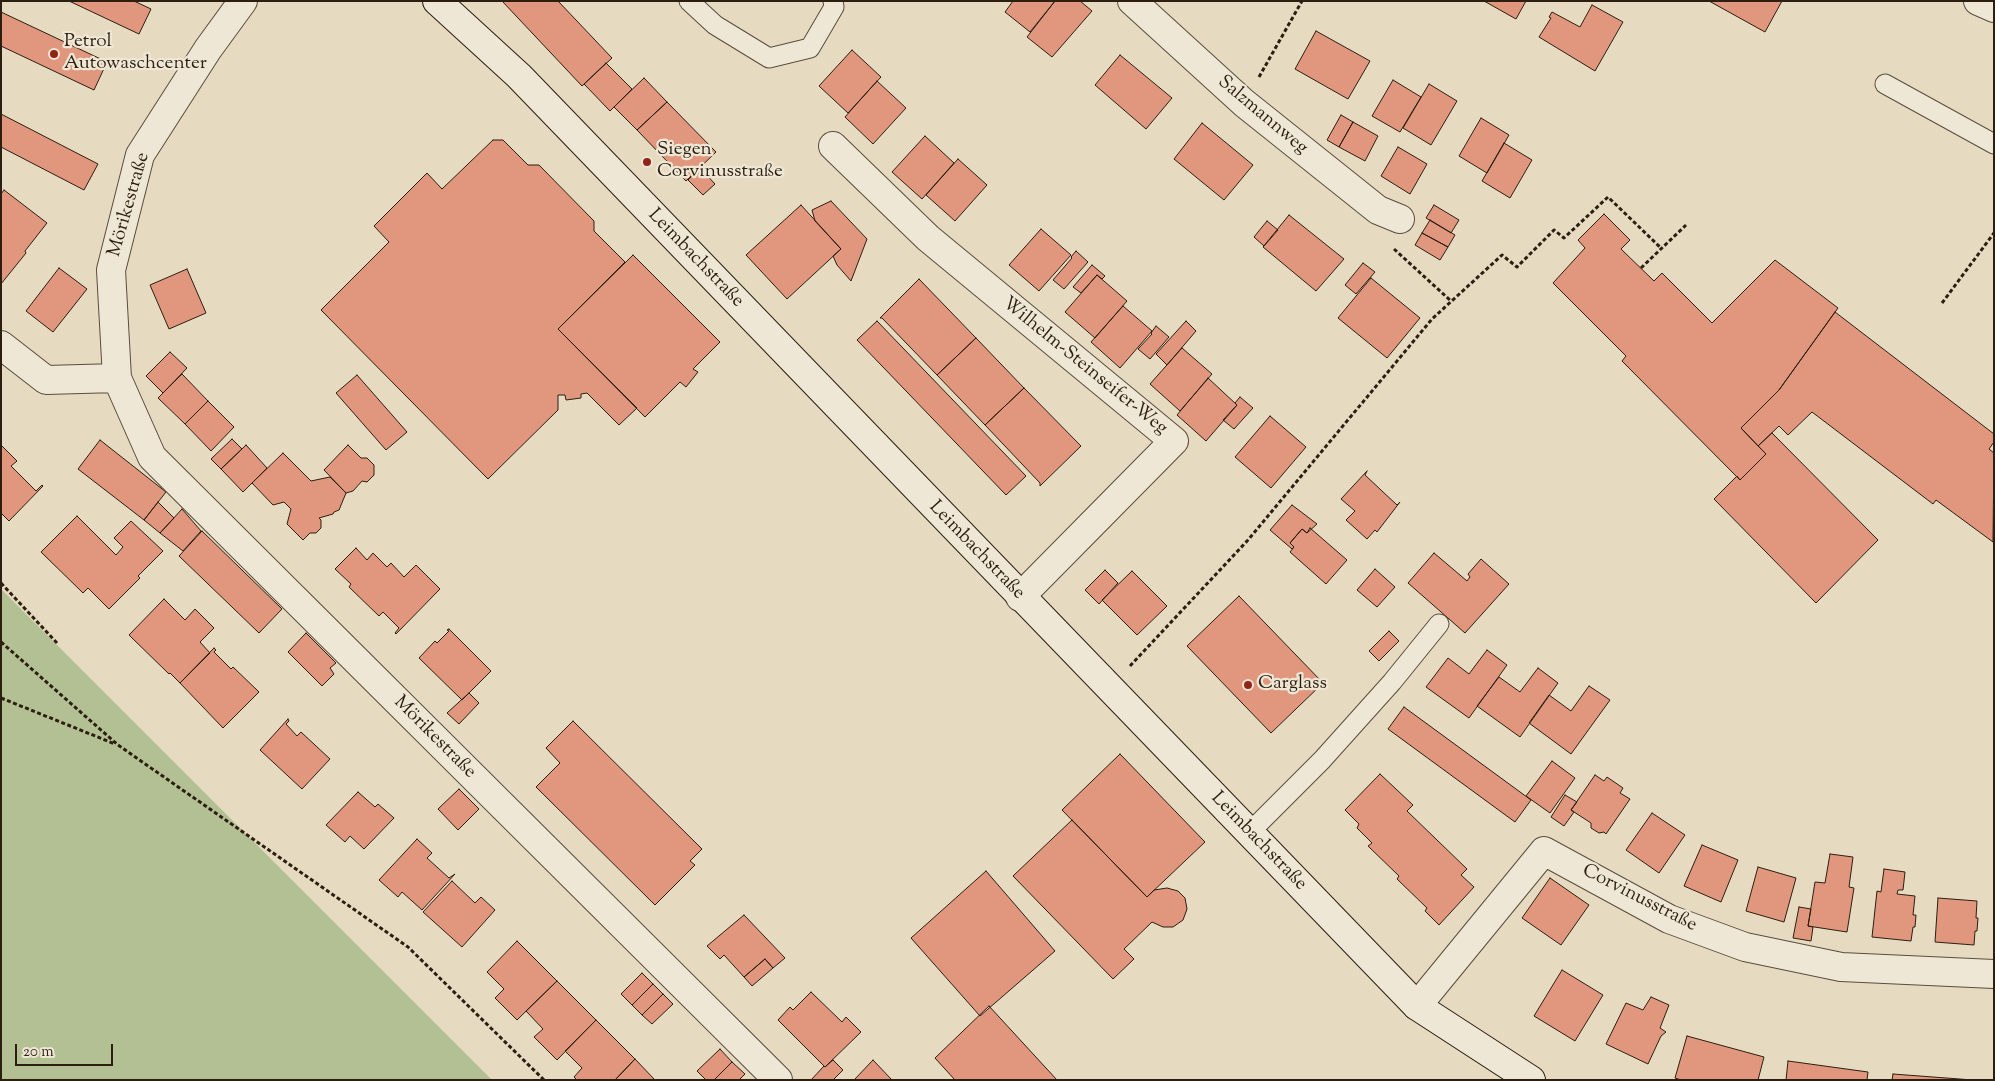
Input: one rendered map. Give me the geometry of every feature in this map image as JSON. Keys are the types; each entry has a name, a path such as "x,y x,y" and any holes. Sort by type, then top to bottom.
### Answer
{"street":[{"name":"Mörikestraße","path":"244,1 215,38 140,155 111,270 117,378 152,457 778,1080"},
{"name":"Leimbachstraße","path":"437,1 520,76 1020,597 1417,1006 1532,1080"},
{"name":"Salzmannweg","path":"1132,1 1244,103 1389,214"},
{"path":"1978,1 1994,8"},
{"name":"Wilhelm-Steinseifer-Weg","path":"833,146 928,238 1174,441 1020,597"},
{"path":"1,345 46,380 117,378"},
{"name":"Corvinusstraße","path":"1417,1006 1544,851 1669,919 1745,947 1841,966 1994,974"}],"lane":[{"path":"688,1 715,25 769,58 810,48 834,7 833,1"},
{"path":"1885,84 1994,144"},
{"path":"1249,834 1322,760 1392,682 1439,624"}],"path":[{"path":"1244,103 1302,1"},
{"path":"1132,664 1248,540 1432,319 1502,255 1517,267 1554,230 1564,238 1608,197 1662,248"},
{"path":"1389,214 1385,241 1451,301"},
{"path":"1641,268 1686,225"},
{"path":"1942,303 1994,233"},
{"path":"1,583 58,644"},
{"path":"1,642 118,745 408,947 544,1080"},
{"path":"1,698 118,745"}],"green space":[{"path":"1,589 492,1080 1,1080"}],"building":[{"path":"69,1 134,1 151,9 139,34"},
{"path":"502,1 558,1 612,58 582,86"},
{"path":"1013,1 1055,1 1030,32 1005,12"},
{"path":"1055,1 1080,1 1092,11 1052,57 1027,37"},
{"path":"1484,1 1526,1 1516,19"},
{"path":"1709,1 1782,1 1765,32"},
{"path":"1592,5 1623,22 1595,71 1539,37 1551,18 1549,17 1552,12 1580,27"},
{"name":"Petrol Autowaschcenter","path":"1,12 107,62 94,90 1,46"},
{"path":"1316,31 1370,61 1348,99 1295,69"},
{"path":"852,50 881,77 848,113 819,86"},
{"path":"1120,55 1172,98 1146,129 1095,85"},
{"path":"606,63 632,89 610,111 584,84"},
{"path":"644,78 667,102 637,130 614,107"},
{"path":"1393,80 1421,97 1400,132 1372,116"},
{"path":"877,81 906,108 873,144 845,117"},
{"path":"1429,84 1457,101 1431,145 1403,128"},
{"path":"667,102 716,152 686,181 637,130"},
{"path":"1,114 98,164 84,190 1,147"},
{"path":"1341,115 1353,122 1339,147 1327,140"},
{"path":"1481,118 1509,135 1487,173 1459,156"},
{"path":"1353,122 1378,136 1365,161 1339,147"},
{"path":"1202,123 1253,165 1224,200 1174,159"},
{"path":"925,136 954,163 922,199 892,172"},
{"path":"493,140 503,140 528,165 539,165 594,221 594,231 625,262 558,329 637,408 619,425 587,393 581,394 581,398 566,400 565,395 558,395 558,410 488,479 321,310 389,242 374,226 427,173 442,189"},
{"path":"1504,143 1532,160 1510,198 1482,181"},
{"path":"1398,147 1427,164 1410,194 1381,176"},
{"path":"958,159 987,185 955,221 926,195"},
{"path":"700,168 715,184 703,195 688,180"},
{"path":"4,190 47,223 1,284 1,194"},
{"path":"831,201 867,239 851,281 837,265 833,256 841,249 815,221 812,210"},
{"path":"801,205 841,249 787,299 746,255"},
{"path":"1434,205 1459,220 1451,233 1426,218"},
{"path":"1604,214 1630,240 1621,249 1654,281 1662,273 1712,323 1775,260 1838,308 1779,390 1741,428 1766,454 1740,480 1622,361 1626,356 1553,283 1585,248 1578,240"},
{"path":"1289,215 1344,259 1316,291 1263,247"},
{"path":"1430,220 1455,235 1448,247 1422,233"},
{"path":"1267,221 1278,230 1264,246 1254,237"},
{"path":"1041,229 1071,255 1039,291 1009,265"},
{"path":"1422,233 1448,247 1440,260 1415,245"},
{"path":"1076,251 1088,262 1064,289 1053,280"},
{"path":"633,255 720,342 693,369 698,372 686,387 680,382 645,417 558,329"},
{"path":"1363,263 1375,272 1356,294 1345,285"},
{"path":"1092,265 1105,276 1102,279 1097,275 1081,293 1073,287"},
{"path":"59,268 87,289 53,332 26,311"},
{"path":"187,269 206,313 169,329 150,285"},
{"path":"1097,275 1127,301 1095,338 1065,312"},
{"path":"1371,278 1420,318 1387,358 1338,318"},
{"path":"919,279 976,338 937,375 880,318"},
{"path":"1123,306 1152,331 1120,368 1091,342"},
{"path":"1835,312 1994,434 1994,442 1989,449 1994,453 1993,542 1936,500 1933,504 1812,412 1788,435 1779,426 1758,446 1741,428 1779,390"},
{"path":"877,321 1026,476 1006,495 857,340"},
{"path":"1186,321 1196,331 1167,365 1156,354"},
{"path":"1156,326 1169,337 1150,359 1138,349 1152,334"},
{"path":"976,338 1024,388 985,425 937,375"},
{"path":"1182,348 1212,374 1180,411 1150,384"},
{"path":"170,352 187,368 163,393 146,376"},
{"path":"182,374 208,401 185,424 158,398"},
{"path":"357,375 407,432 386,450 336,393"},
{"path":"1208,378 1237,405 1206,441 1177,415"},
{"path":"1024,388 1081,446 1040,486 1040,483 985,425"},
{"path":"1240,397 1253,408 1234,429 1223,420 1237,405 1235,403"},
{"path":"208,401 234,427 211,451 185,424"},
{"path":"1270,416 1306,447 1271,488 1235,457"},
{"path":"1772,433 1878,540 1816,603 1714,499 1737,476 1740,480 1766,454 1758,446"},
{"path":"232,439 242,449 221,469 211,459"},
{"path":"100,440 166,492 144,520 78,469"},
{"path":"1,445 17,461 11,466 36,491 43,486 9,521 1,513"},
{"path":"246,445 267,468 243,492 221,469"},
{"path":"348,445 361,458 367,458 374,465 374,475 367,482 362,481 353,491 346,493 324,470"},
{"path":"283,453 311,481 330,477 346,493 339,510 319,518 321,520 321,528 316,533 310,533 303,540 287,524 291,509 284,502 273,505 252,483"},
{"path":"1367,471 1365,475 1397,505 1400,502 1377,532 1375,530 1367,539 1346,520 1355,511 1341,499"},
{"path":"158,502 174,518 160,533 144,520"},
{"path":"1292,505 1317,524 1307,533 1302,529 1290,543 1294,547 1292,549 1270,530"},
{"path":"182,509 201,531 183,551 160,533"},
{"path":"77,516 116,555 123,547 114,538 131,521 163,551 138,576 140,578 109,609 88,588 83,593 41,552"},
{"path":"1310,528 1347,560 1326,584 1290,552 1294,547 1290,543 1302,529 1307,533"},
{"path":"202,531 282,609 259,633 179,556"},
{"path":"356,548 367,560 373,553 387,567 391,563 404,577 416,565 440,589 396,634 399,628 383,612 379,616 349,587 351,584 335,569"},
{"path":"1434,553 1467,581 1470,577 1468,574 1481,559 1509,584 1465,633 1408,583"},
{"path":"1375,569 1395,587 1377,607 1357,590"},
{"path":"1105,570 1118,583 1099,604 1085,590"},
{"path":"1132,571 1167,606 1137,635 1102,600"},
{"path":"1239,596 1323,683 1271,733 1187,646"},
{"path":"164,599 185,620 195,609 214,628 200,642 210,653 180,683 129,635"},
{"path":"449,629 491,671 462,700 419,658 435,641 437,643"},
{"path":"1389,631 1399,641 1379,661 1369,651"},
{"path":"306,633 336,663 330,668 334,674 322,686 288,652"},
{"path":"214,648 216,650 214,652 231,669 233,667 259,692 223,728 180,683"},
{"path":"1487,650 1507,665 1469,718 1426,687 1448,658 1469,674"},
{"path":"1538,668 1558,683 1520,737 1477,706 1499,677 1520,692"},
{"path":"1589,686 1610,700 1571,754 1529,723 1549,695 1571,711"},
{"path":"469,693 479,703 459,724 447,713"},
{"path":"1404,707 1531,800 1515,822 1388,729"},
{"path":"288,719 289,721 286,724 297,736 301,732 330,759 302,789 260,750"},
{"path":"573,721 702,849 690,861 695,865 655,905 536,787 560,763 546,748"},
{"path":"1120,754 1205,842 1147,897 1062,810"},
{"path":"1552,761 1575,778 1550,813 1526,796"},
{"path":"1380,774 1413,805 1407,811 1467,869 1461,875 1474,887 1439,925 1425,911 1427,908 1397,879 1399,876 1368,846 1372,843 1357,828 1359,824 1345,810"},
{"path":"1595,775 1604,781 1607,777 1623,788 1620,793 1630,799 1606,834 1604,832 1599,833 1591,828 1591,823 1571,810"},
{"path":"459,789 479,809 458,830 438,809"},
{"path":"358,792 375,807 378,804 394,818 364,849 350,836 345,842 326,825"},
{"path":"1565,795 1577,802 1571,810 1574,812 1564,826 1551,817"},
{"path":"1652,813 1685,835 1659,873 1626,850"},
{"path":"1072,820 1147,897 1154,890 1167,888 1178,891 1185,898 1187,909 1183,920 1173,927 1163,927 1152,922 1124,949 1134,959 1113,979 1013,876"},
{"path":"417,839 432,853 427,858 449,878 455,874 422,910 402,892 398,897 379,880"},
{"path":"1702,845 1738,860 1721,902 1684,886"},
{"path":"1830,854 1853,857 1849,887 1854,888 1847,932 1808,926 1815,882 1825,883"},
{"path":"1758,867 1796,878 1784,922 1746,911"},
{"path":"1884,869 1905,872 1903,890 1898,890 1897,894 1915,896 1913,915 1916,915 1915,927 1913,927 1911,941 1872,937 1877,891 1881,892"},
{"path":"986,871 1055,951 980,1016 911,938"},
{"path":"1550,878 1589,905 1561,945 1522,918"},
{"path":"452,881 475,903 481,897 495,910 462,947 423,912"},
{"path":"1938,898 1977,901 1976,918 1978,918 1974,945 1935,942"},
{"path":"1799,907 1811,909 1808,926 1813,927 1811,941 1793,938"},
{"path":"744,915 785,958 773,968 765,959 744,977 724,955 720,959 707,946"},
{"path":"517,941 557,981 517,1020 495,998 504,989 487,972"},
{"path":"765,959 773,968 752,986 744,977"},
{"path":"1562,970 1603,995 1575,1041 1534,1016"},
{"path":"642,973 653,984 632,1005 621,994"},
{"path":"557,981 596,1020 557,1060 534,1037 543,1029 526,1011"},
{"path":"653,984 663,994 642,1015 632,1005"},
{"path":"811,992 842,1022 846,1017 861,1032 825,1067 778,1020 790,1007 793,1010"},
{"path":"663,994 673,1004 652,1024 642,1015"},
{"path":"1651,997 1669,1005 1660,1028 1666,1032 1661,1036 1648,1064 1606,1044 1626,1003 1643,1010"},
{"path":"989,1006 1057,1080 955,1080 935,1058"},
{"path":"596,1020 635,1059 615,1080 577,1080 574,1077 582,1068 565,1051"},
{"path":"1687,1036 1764,1057 1758,1080 1681,1080 1675,1078"},
{"path":"720,1049 732,1062 714,1080 706,1080 697,1071"},
{"path":"635,1059 655,1080 615,1080"},
{"path":"833,1060 843,1070 833,1080 811,1080 824,1066"},
{"path":"873,1060 892,1080 854,1080"},
{"path":"1788,1061 1868,1072 1867,1080 1786,1080"},
{"path":"732,1062 745,1074 739,1080 714,1080"},
{"path":"1893,1074 1973,1080 1892,1080"}],"place":[{"name":"Petrol Autowaschcenter","path":"54,54"},
{"name":"Siegen Corvinusstraße","path":"647,162"},
{"name":"Carglass","path":"1248,685"}]}
